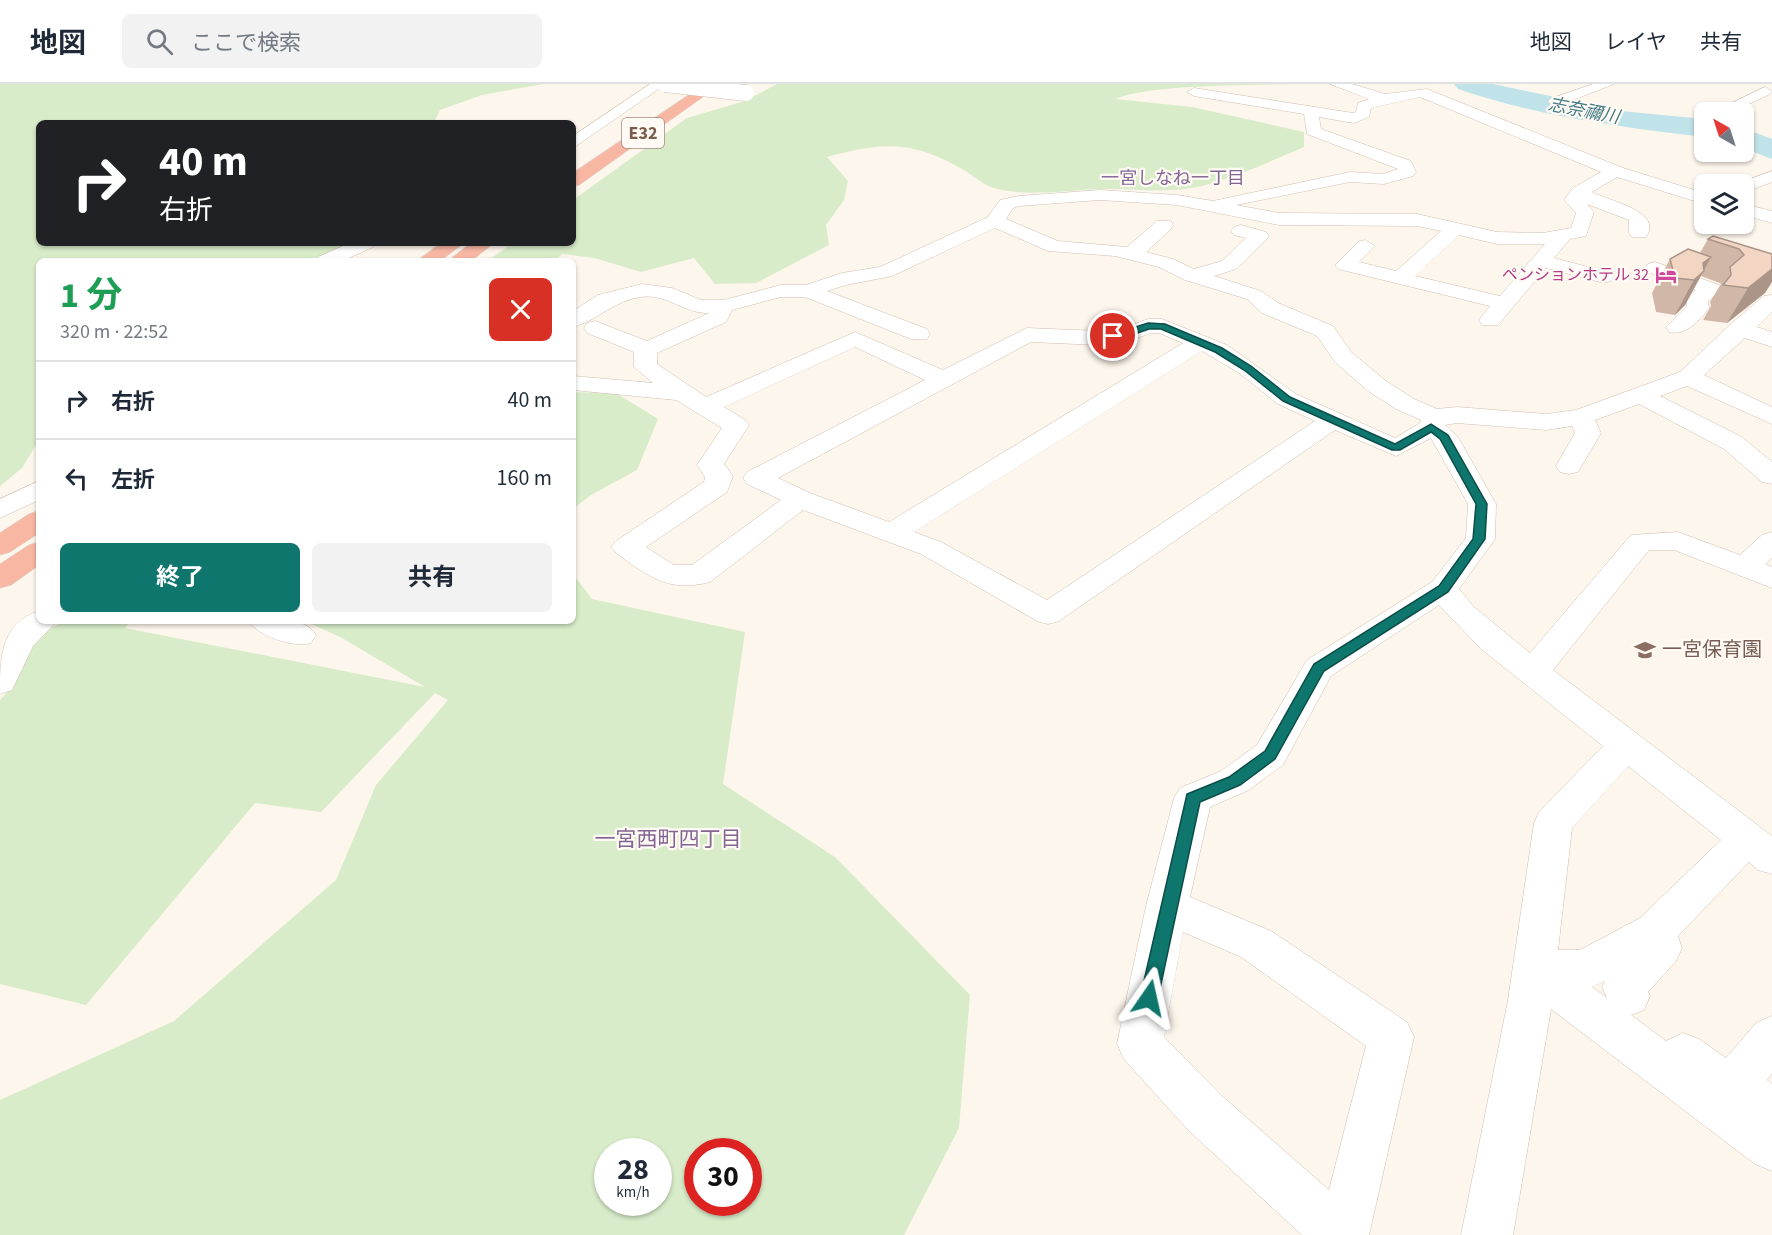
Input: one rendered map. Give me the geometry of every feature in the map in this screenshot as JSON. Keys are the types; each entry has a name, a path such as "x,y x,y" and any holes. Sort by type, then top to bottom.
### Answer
{"highway":[{"name":"E32","path":"576,162 693,84"},
{"name":"E32","path":"576,179 714,84"},
{"path":"432,258 450,246"},
{"path":"462,258 480,246"},
{"path":"0,546 36,522"},
{"path":"0,578 36,553"}],"street":[{"path":"576,141 659,84"},
{"path":"665,84 746,93"},
{"path":"1337,84 1384,99"},
{"path":"1554,102 1607,84"},
{"path":"1743,86 1768,92"},
{"path":"1194,92 1311,113 1362,117 1363,106 1424,88 1532,139 1617,172 1694,196"},
{"path":"1744,102 1768,92"},
{"path":"1208,206 1350,177 1384,179 1407,172 1405,165 1333,141 1313,130 1311,113"},
{"path":"576,318 606,300 642,290 665,292 698,307 724,306 760,295 808,291 842,279 885,272 995,221 1005,204 1019,201 1100,195 1177,200 1279,219 1361,222 1396,219 1497,238 1543,239 1579,231 1585,212 1573,200 1580,192 1608,173 1617,172"},
{"path":"1754,184 1772,176"},
{"path":"1754,186 1772,188"},
{"path":"1643,207 1670,189"},
{"path":"1580,192 1597,202 1636,216 1639,220 1639,233"},
{"path":"1754,215 1769,224"},
{"path":"995,221 1055,247 1115,250 1166,263 1192,276 1254,295 1270,308 1325,331 1343,357 1377,386 1433,422 1482,504 1479,539 1443,589 1319,668 1270,755 1234,781 1193,798 1167,906 1140,1044 1205,1113 1325,1230 1391,1036 1256,944 1167,906"},
{"path":"1135,255 1137,247 1164,225"},
{"path":"1394,280 1453,230"},
{"path":"1192,276 1229,265 1259,236 1241,231"},
{"path":"1489,322 1563,236"},
{"path":"332,258 359,246"},
{"path":"1365,246 1345,265 1394,280 1504,303"},
{"path":"1541,261 1602,281 1614,258"},
{"path":"1333,420 1048,614 931,548 800,498 757,478 1027,335 1099,338 1126,334 1148,326 1162,326 1200,342 1247,368 1287,399 1396,448 1433,422 1457,415 1546,422 1581,417 1688,377 1716,312 1712,288 1655,268"},
{"path":"808,291 919,334"},
{"path":"1677,327 1716,312 1772,301"},
{"path":"724,306 718,317 647,349 644,357 646,367 682,393 736,425 732,438 713,454 710,465 719,476 717,486 626,547 668,575 699,575 800,498"},
{"path":"1716,312 1772,340"},
{"path":"595,328 647,349"},
{"path":"707,406 855,339 943,379"},
{"path":"892,533 1200,342"},
{"path":"1688,377 1772,416"},
{"path":"576,383 682,393"},
{"path":"1642,396 1733,442 1772,476"},
{"path":"1569,466 1588,433 1581,417"},
{"path":"0,510 36,491"},
{"path":"1534,671 1641,541 1678,542 1772,578"},
{"path":"1744,568 1772,541"},
{"path":"1443,589 1463,614 1492,641 1534,671 1760,848 1655,931 1585,970 1550,969"},
{"path":"0,682 21,640 38,624"},
{"path":"272,624 300,635"},
{"path":"1487,1235 1530,1000 1550,969 1553,823 1627,743"},
{"path":"1628,996 1624,987 1661,948 1655,931"},
{"path":"1550,969 1714,1078 1734,1084 1772,1113"},
{"path":"1550,969 1772,1147"},
{"path":"1734,1084 1772,1038"}],"green space":[{"path":"0,84 543,84 482,95 440,110 435,120 36,120 36,246 346,246 320,258 36,258 36,445 22,468 0,486"},
{"path":"777,84 1297,84 1151,90 1116,99 1192,107 1304,132 1304,147 1228,178 1202,186 1165,190 1102,189 1037,193 993,188 944,160 912,149 896,146 847,152 827,157 848,181 844,200 826,225 829,245 756,283 715,284 694,258 641,272 594,258 562,254 557,258 491,258 509,246 576,246 576,198 687,118 745,101"},
{"path":"576,392 616,393 658,419 637,470 591,495 576,507"},
{"path":"576,578 592,599 745,632 723,784 835,857 970,995 959,1128 904,1235 0,1235 0,1100 174,1021 336,880 376,785 448,700 435,693 321,812 255,803 86,1005 0,984 0,700 37,641 59,624 128,624 125,628 425,687 342,638 312,624 576,624"}],"building":[{"path":"1713,236 1772,254 1772,269 1748,288 1723,285 1731,275 1730,267 1744,255 1739,249 1708,239"},
{"path":"1688,249 1711,257 1703,263 1704,271 1694,280 1675,278 1670,259"}],"waterway":[{"name":"志奈禰川","path":"1467,84 1498,94 1621,119 1694,127"},
{"name":"志奈禰川","path":"1754,142 1772,150"}],"place":[{"name":"ペンションホテル 32","path":"1666,275"},
{"name":"一宮保育園","path":"1645,650"}],"district":[{"name":"一宮しなね一丁目","path":"1173,178"},
{"name":"一宮西町四丁目","path":"668,839"}],"route":[{"path":"1113,336 1148,326 1162,326 1218,350 1247,368 1287,399 1396,448 1431,427 1444,437 1482,504 1479,539 1443,589 1319,668 1270,755 1234,781 1193,798 1167,906 1149,998"}]}
